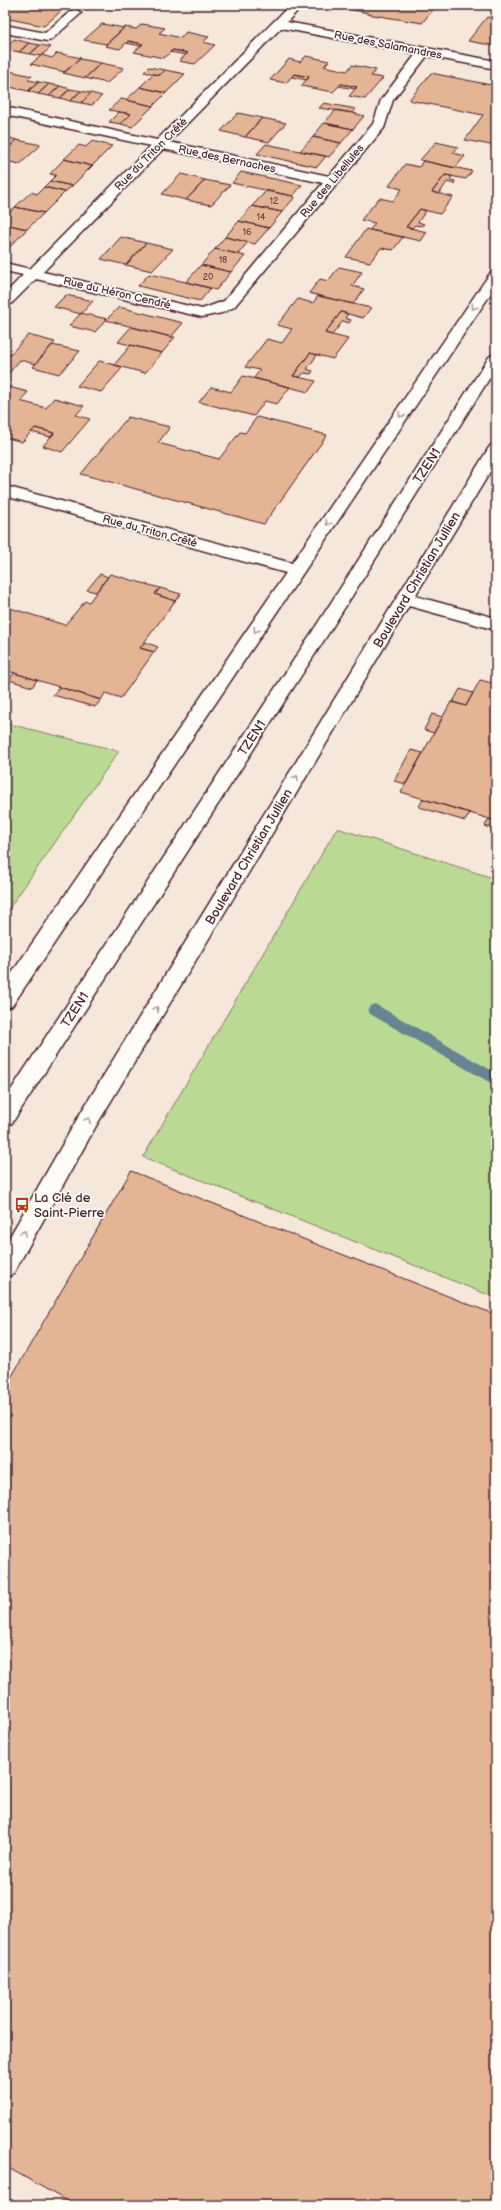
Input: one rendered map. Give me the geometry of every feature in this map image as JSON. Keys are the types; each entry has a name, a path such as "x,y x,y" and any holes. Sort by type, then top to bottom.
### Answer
{"street":[{"name":"Rue du Triton Crêté","path":"5,302 297,5"},
{"path":"5,29 47,38 75,13"},
{"name":"Rue des Salamandres","path":"279,24 496,65"},
{"name":"Rue des Libellules","path":"229,304 379,125 387,100 424,52"},
{"name":"Rue des Bernaches","path":"5,111 332,181"},
{"name":"Rue du Héron Cendré","path":"5,267 202,313 217,310 229,304"},
{"path":"5,1000 496,275"},
{"name":"Boulevard Christian Jullien","path":"5,1267 88,1120 496,449"},
{"name":"Rue du Triton Crêté","path":"5,491 296,570"},
{"path":"405,600 496,624"}],"lane":[{"name":"TZEN1","path":"5,1117 322,630 496,357"}],"green space":[{"path":"5,723 119,751 5,914"},
{"path":"337,828 496,879 496,1298 143,1157"}],"building":[{"path":"5,5 68,5 44,26 5,18"},
{"path":"340,5 437,5 422,23 367,14 368,13 338,7"},
{"path":"487,17 496,19 496,46 468,41"},
{"path":"102,24 124,28 106,44 84,40"},
{"path":"142,24 165,28 159,33 181,38 186,32 209,37 203,42 215,45 195,64 179,61 188,53 173,50 164,58 134,52 143,44 128,41 120,49 105,46 125,27 136,29"},
{"path":"14,39 29,43 19,52 5,49"},
{"path":"128,41 143,44 141,46 126,43"},
{"path":"29,43 40,45 30,54 19,52"},
{"path":"40,45 51,47 41,56 30,54"},
{"path":"173,50 188,53 186,55 170,52"},
{"path":"57,53 81,58 65,72 31,64 42,55 52,58"},
{"path":"306,56 329,61 324,66 347,71 352,65 376,70 371,76 383,78 365,99 349,96 357,87 341,84 333,92 301,86 309,77 294,74 286,83 270,80 289,59 300,62"},
{"path":"80,59 101,63 85,78 63,73"},
{"path":"101,63 124,68 107,83 85,78"},
{"path":"149,67 165,70 160,75 144,72"},
{"path":"5,70 32,76 28,80 39,82 28,91 5,86"},
{"path":"165,70 185,74 166,93 140,87 153,74 160,75"},
{"path":"431,73 496,86 496,146 465,140 483,115 409,100"},
{"path":"294,74 309,77 307,80 292,77"},
{"path":"39,82 49,84 38,94 28,91"},
{"path":"49,84 60,86 49,96 38,94"},
{"path":"341,84 357,87 354,89 339,86"},
{"path":"60,86 70,89 60,98 49,96"},
{"path":"140,87 166,93 153,106 126,100"},
{"path":"70,89 81,91 70,101 60,98"},
{"path":"81,91 91,93 81,103 70,101"},
{"path":"91,93 102,96 92,105 81,103"},
{"path":"121,99 153,106 132,127 121,124 131,114 109,110"},
{"path":"324,103 356,109 353,113 319,108"},
{"path":"336,110 364,116 353,129 324,123"},
{"path":"119,112 131,114 121,124 109,122"},
{"path":"238,113 262,118 245,137 221,131"},
{"path":"262,118 286,123 269,142 245,137"},
{"path":"324,123 353,129 341,143 313,137"},
{"path":"5,137 17,140 5,151"},
{"path":"313,137 341,143 329,157 300,151"},
{"path":"17,140 41,145 20,164 5,161 5,151"},
{"path":"92,141 112,146 92,166 64,159 79,145 86,147"},
{"path":"436,142 458,147 453,153 465,156 455,168 420,160"},
{"path":"266,144 326,156 317,167 257,154"},
{"path":"64,159 92,166 72,186 50,181 56,175 50,174"},
{"path":"423,161 472,171 466,179 445,175 432,192 453,197 440,214 420,209 406,227 427,232 421,241 370,230 375,223 361,220 379,198 393,201 402,189 389,186 405,164 419,167"},
{"path":"241,172 302,185 293,196 232,183"},
{"path":"181,174 205,180 186,200 162,194"},
{"path":"445,175 452,176 450,180 455,181 454,184 447,182 439,194 432,192"},
{"path":"205,180 230,185 211,205 186,200"},
{"path":"50,181 72,186 65,192 44,187"},
{"path":"44,187 65,192 44,213 15,207 31,192 37,194"},
{"path":"266,191 295,197 282,212 252,206"},
{"path":"252,206 282,212 269,228 239,221"},
{"path":"15,207 44,213 27,229 5,224 5,217"},
{"path":"420,209 426,211 418,222 424,224 422,226 415,225 412,228 406,227"},
{"path":"239,221 269,228 255,244 225,237"},
{"path":"5,224 27,229 5,252"},
{"path":"366,229 403,237 393,250 381,248 370,262 346,257"},
{"path":"121,237 146,243 126,265 101,259"},
{"path":"225,237 248,242 238,254 215,249"},
{"path":"146,243 173,249 152,271 126,265"},
{"path":"215,249 245,256 231,272 201,265"},
{"path":"201,265 231,272 216,290 186,282"},
{"path":"339,267 362,272 352,286 364,289 353,304 309,293 320,279 328,281"},
{"path":"149,274 211,288 200,301 138,286"},
{"path":"66,295 93,301 81,314 54,307"},
{"path":"318,296 371,308 363,318 341,312 325,333 348,339 333,359 310,353 293,376 316,381 308,392 254,378 260,370 245,367 267,339 282,343 292,329 277,325 298,299 313,303"},
{"path":"119,307 183,323 171,337 106,320"},
{"path":"341,312 348,314 345,318 351,320 349,323 343,321 332,335 325,333"},
{"path":"81,313 107,319 95,332 69,326"},
{"path":"131,327 175,337 162,353 118,342"},
{"path":"28,335 55,342 35,364 20,360 8,374 5,373 5,360"},
{"path":"52,345 80,351 59,374 33,367"},
{"path":"131,345 162,353 145,373 114,365"},
{"path":"310,353 317,355 307,369 313,371 311,374 304,373 300,377 293,376"},
{"path":"99,361 123,367 101,392 77,386"},
{"path":"243,376 290,387 277,404 265,401 254,416 199,402 211,387 231,392"},
{"path":"5,386 28,392 20,401 46,408 54,398 84,406 76,415 90,419 62,452 43,446 54,433 35,428 22,442 5,437"},
{"path":"128,417 170,427 158,443 219,459 240,432 245,433 257,417 327,435 264,524 81,474"},
{"path":"35,428 54,433 51,437 31,432"},
{"path":"100,574 108,577 96,592 87,590"},
{"path":"110,574 160,588 155,594 175,601 140,648 154,652 121,698 105,693 101,700 5,670 5,612 10,608 65,625 85,601 89,602"},
{"path":"160,588 181,594 175,601 155,594"},
{"path":"145,642 158,647 154,652 140,648"},
{"path":"14,673 37,680 32,687 9,680"},
{"path":"480,680 496,684 496,821 401,792 451,702 466,706"},
{"path":"59,687 101,700 95,707 53,695"},
{"path":"460,689 473,693 466,706 453,702"},
{"path":"432,714 443,717 434,733 424,730"},
{"path":"411,750 423,753 406,784 394,781"},
{"path":"423,799 470,813 465,821 419,807"},
{"path":"489,819 496,821 496,830 485,826"},
{"path":"131,1171 496,1315 496,2205 74,2205 5,2166 5,1388"}],"waterway":[{"path":"375,1010 496,1080"}],"place":[{"name":"La Clé de Saint-Pierre","path":"22,1205"}]}
